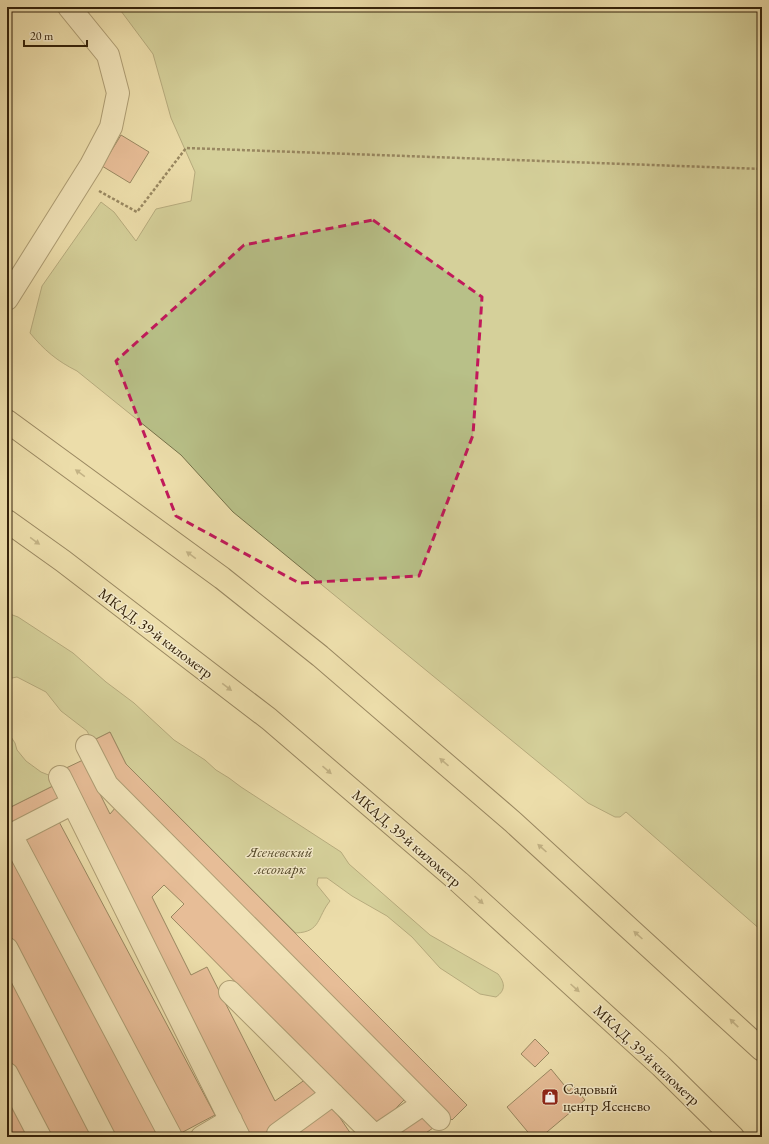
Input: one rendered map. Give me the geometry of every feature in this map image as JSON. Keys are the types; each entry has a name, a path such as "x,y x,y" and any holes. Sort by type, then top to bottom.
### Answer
{"highway":[{"path":"7,421 222,578 320,656 513,822 762,1050"},
{"name":"МКАД, 39-й километр","path":"7,521 269,720 454,877 661,1066 733,1137"}],"street":[{"path":"7,299 91,165 110,127 118,93 108,55 69,7"},
{"path":"87,746 106,785 439,1119"},
{"path":"60,777 235,1129 202,1137"},
{"path":"73,803 9,836 171,1137"},
{"path":"7,949 104,1137"},
{"path":"230,992 374,1136 423,1104"},
{"path":"7,1074 40,1137"},
{"path":"278,1134 333,1094"}],"path":[{"path":"80,181 137,212 186,148 762,169"}],"highlighted area":[{"path":"373,220 482,297 473,435 419,576 299,583 176,516 116,361 244,245"}],"green space":[{"path":"118,7 762,7 762,931 626,812 620,817 615,817 588,803 233,512 181,455 77,371 51,355 30,333 42,286 101,202 114,212 136,241 156,209 191,201 195,172 171,118 153,54"},
{"name":"Ясеневский лесопарк","path":"7,613 18,617 73,653 106,682 134,703 174,740 205,760 216,770 241,787 341,852 349,864 430,935 498,974 503,983 502,992 496,997 480,994 440,968 412,937 387,916 352,896 327,878 318,878 317,885 330,901 318,923 310,930 296,933 126,764 110,732 92,741 87,731 61,711 46,692 17,677 7,679"},
{"path":"7,731 15,743 17,750 26,761 41,772 51,776 55,785 7,809"}],"building":[{"path":"121,135 149,152 130,183 102,166"},
{"path":"110,732 126,764 467,1105 452,1120 111,779 92,741"},
{"path":"83,760 110,814 116,807 405,1099 378,1126 171,917 184,904 164,885 152,897 191,975 207,967 275,1101 306,1079 318,1095 271,1137 248,1137 64,769"},
{"path":"55,785 62,799 7,827 7,809"},
{"path":"57,818 215,1115 181,1133 23,836"},
{"path":"7,851 159,1137 115,1137 7,929"},
{"path":"7,967 95,1137 49,1137 7,1056"},
{"path":"535,1039 549,1053 535,1067 521,1054"},
{"path":"551,1069 569,1091 573,1086 585,1100 541,1137 532,1137 507,1107"},
{"path":"7,1094 29,1137 7,1137"},
{"path":"332,1106 353,1137 290,1137"},
{"path":"424,1115 433,1128 420,1137 391,1137"}],"place":[{"name":"Садовый центр Ясенево","path":"550,1097"}]}
